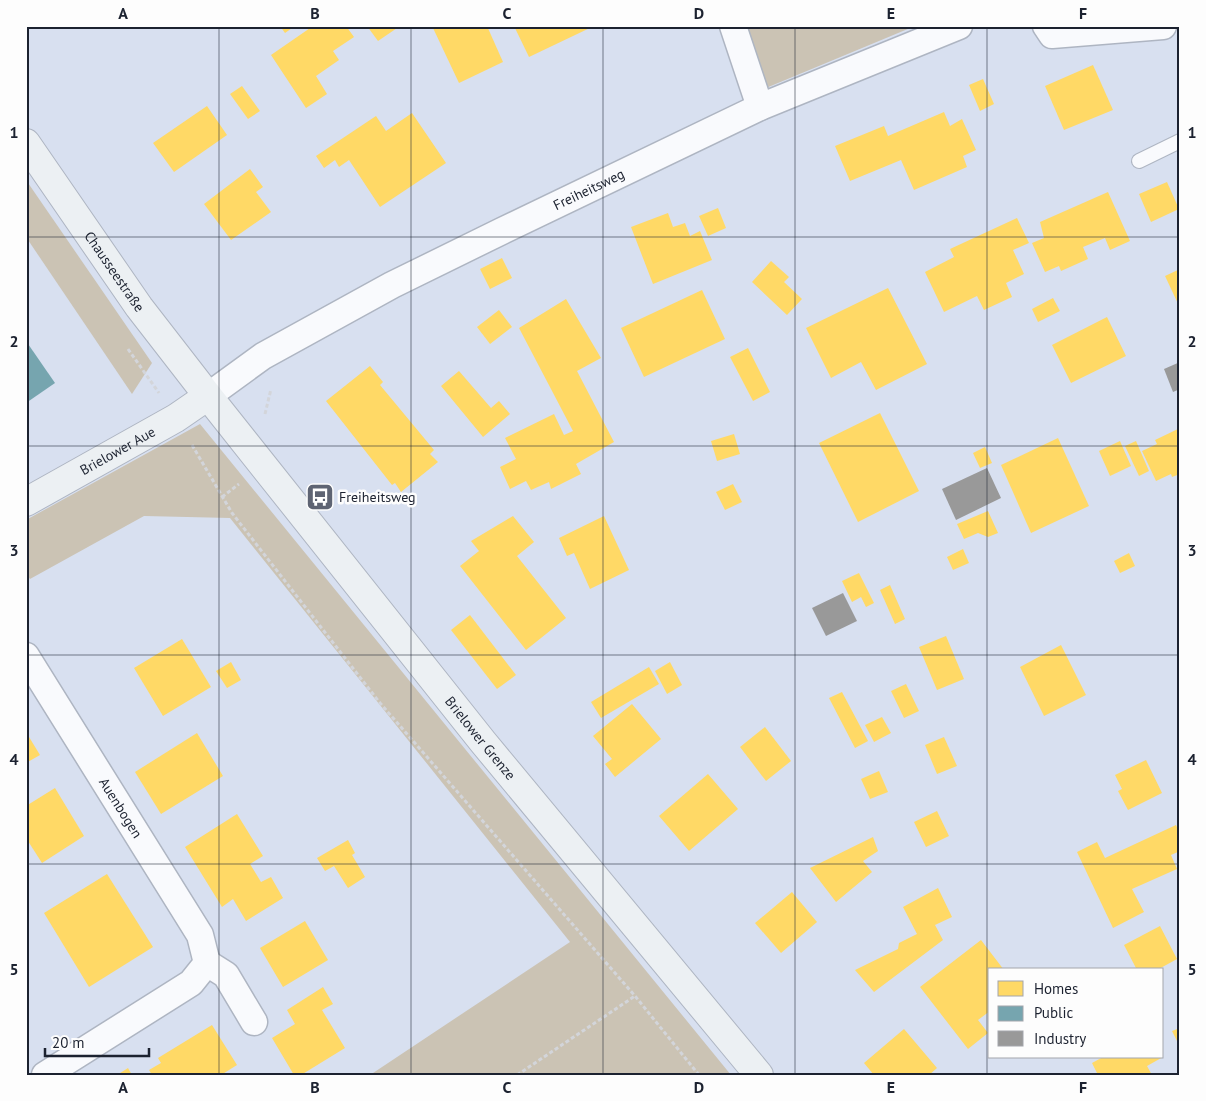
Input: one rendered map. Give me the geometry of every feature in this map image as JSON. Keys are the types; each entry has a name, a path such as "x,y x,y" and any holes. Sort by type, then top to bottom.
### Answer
{"main road":[{"name":"Chausseestraße","path":"26,143 139,307 208,396"},
{"name":"Brielower Aue","path":"26,502 176,418 208,396"},
{"name":"Brielower Grenze","path":"208,396 483,742 759,1075"}],"street":[{"path":"733,26 760,106"},
{"name":"Freiheitsweg","path":"208,396 263,356 400,281 705,131 760,106 959,26"},
{"path":"1046,26 1052,35 1163,26"},
{"name":"Auenbogen","path":"26,656 200,935 207,963"},
{"path":"45,1075 191,983 207,963 226,975 254,1022"}],"lane":[{"path":"1139,162 1180,141"}],"path":[{"path":"263,356 273,382 264,413 268,420"},
{"path":"176,418 232,513 380,703 635,996 699,1075"},
{"path":"517,1075 635,996"}],"shaded area":[{"path":"746,26 915,26 766,88"},
{"path":"26,180 152,363 132,394 26,237"},
{"path":"200,424 731,1075 370,1075 570,942 230,518 144,516 30,579 26,574 26,520"}],"building: Homes":[{"path":"280,26 295,26 285,33"},
{"path":"313,26 346,26 354,37 333,51 339,60 316,76 327,94 306,108 271,55"},
{"path":"367,26 400,26 378,41"},
{"path":"436,26 487,26 503,62 459,83 433,28"},
{"path":"514,26 594,26 529,57"},
{"path":"1093,65 1113,110 1064,130 1045,86"},
{"path":"983,79 994,104 980,111 969,85"},
{"path":"242,86 260,111 248,119 230,94"},
{"path":"207,106 227,135 174,172 153,143"},
{"path":"944,112 950,126 962,119 976,150 963,156 967,167 914,190 901,160 850,181 835,146 884,126 888,136"},
{"path":"412,113 446,163 380,207 349,160 339,167 335,160 324,168 316,156 376,116 386,131"},
{"path":"250,169 263,187 256,192 271,212 231,240 204,204"},
{"path":"1167,182 1179,209 1151,222 1139,194"},
{"path":"1108,192 1130,241 1110,250 1105,238 1083,247 1088,259 1061,271 1059,266 1045,272 1032,243 1044,238 1040,222"},
{"path":"718,208 726,228 708,236 699,216"},
{"path":"668,213 673,227 685,223 690,236 700,231 712,260 653,284 631,227"},
{"path":"1017,218 1029,243 1013,250 1024,274 1006,283 1012,297 984,310 977,296 944,312 925,272 954,257 950,249"},
{"path":"502,258 512,278 490,289 480,269"},
{"path":"771,261 789,277 784,282 802,299 787,315 752,282"},
{"path":"1180,269 1180,308 1165,276"},
{"path":"888,288 927,364 876,390 861,362 831,378 806,328"},
{"path":"702,290 725,339 644,377 621,328"},
{"path":"1053,298 1060,311 1038,322 1032,309"},
{"path":"566,299 601,358 577,371 614,442 576,464 581,474 551,489 549,482 531,490 526,481 510,489 500,467 516,459 505,438 554,414 564,435 573,431 519,328"},
{"path":"499,310 512,327 490,344 477,327"},
{"path":"1107,317 1126,356 1071,383 1052,345"},
{"path":"748,348 770,392 753,401 730,357"},
{"path":"370,366 383,382 380,385 434,450 430,454 438,462 401,492 395,483 392,485 326,401"},
{"path":"459,371 491,408 499,401 510,414 483,437 441,386"},
{"path":"880,413 919,491 858,522 819,443"},
{"path":"1180,428 1180,474 1172,477 1171,474 1156,481 1142,451 1157,444 1155,440"},
{"path":"734,434 740,454 717,461 711,441"},
{"path":"1058,438 1089,506 1031,533 1001,465"},
{"path":"1120,441 1131,466 1110,476 1099,451"},
{"path":"1136,441 1149,471 1139,476 1125,446"},
{"path":"985,447 992,463 980,468 973,453"},
{"path":"733,484 742,502 725,510 716,492"},
{"path":"988,511 998,533 988,537 978,533 964,539 957,524"},
{"path":"513,516 534,542 517,556 566,618 526,650 460,566 479,551 471,541"},
{"path":"604,516 629,570 590,589 574,553 567,556 559,538"},
{"path":"963,549 969,563 953,570 947,557"},
{"path":"1129,553 1135,566 1120,573 1114,561"},
{"path":"859,573 874,603 866,607 861,597 852,602 842,581"},
{"path":"890,585 905,619 895,624 880,590"},
{"path":"470,615 516,675 497,689 451,630"},
{"path":"946,636 964,679 937,690 919,647"},
{"path":"182,639 211,687 163,716 134,668"},
{"path":"1061,645 1086,695 1044,716 1020,667"},
{"path":"231,662 241,680 227,688 216,671"},
{"path":"670,662 682,685 667,694 655,671"},
{"path":"649,667 659,684 601,718 591,702"},
{"path":"906,684 919,711 904,718 891,691"},
{"path":"842,692 868,741 855,748 829,698"},
{"path":"632,704 661,739 615,777 605,764 612,759 593,736"},
{"path":"882,717 891,733 874,742 865,725"},
{"path":"765,727 791,761 766,781 740,747"},
{"path":"26,732 40,755 26,763"},
{"path":"197,733 223,776 161,814 135,772"},
{"path":"944,737 957,766 937,774 925,745"},
{"path":"1146,760 1162,793 1128,810 1118,791 1122,789 1115,775"},
{"path":"879,771 888,792 870,799 861,779"},
{"path":"708,774 738,809 689,851 659,816"},
{"path":"55,788 84,836 42,863 26,838 26,806"},
{"path":"937,811 949,836 926,847 914,822"},
{"path":"237,814 263,856 250,864 261,882 271,877 283,898 246,921 233,899 222,907 185,847"},
{"path":"1176,825 1180,834 1180,851 1171,855 1177,869 1132,889 1144,912 1113,928 1077,852 1097,842 1105,858"},
{"path":"873,837 878,851 863,861 872,872 836,902 810,868"},
{"path":"348,840 355,853 352,855 365,877 348,888 334,866 325,871 317,858"},
{"path":"107,874 153,947 89,987 44,913"},
{"path":"938,888 952,917 935,925 943,940 874,992 855,970 898,949 899,943 917,934 903,907"},
{"path":"792,892 817,922 781,953 755,923"},
{"path":"305,921 328,960 283,987 260,948"},
{"path":"1160,926 1177,959 1161,968 1136,968 1124,945"},
{"path":"981,940 1002,968 988,968 988,1012 978,1020 988,1033 968,1049 920,987"},
{"path":"323,987 333,1004 322,1010 345,1048 301,1075 294,1075 272,1038 295,1024 287,1010"},
{"path":"212,1025 237,1065 221,1075 152,1075 149,1070 161,1063 158,1058"},
{"path":"1180,1028 1180,1047 1172,1031"},
{"path":"904,1029 937,1068 929,1075 874,1075 864,1063"},
{"path":"1101,1058 1161,1058 1147,1066 1152,1075 1098,1075 1092,1063"},
{"path":"128,1068 132,1075 117,1075"}],"building: Public":[{"path":"26,341 55,383 26,403"}],"building: Industry":[{"path":"1180,362 1180,389 1173,392 1164,369"},
{"path":"987,468 1001,498 956,520 942,489"},
{"path":"843,593 857,621 826,636 812,608"}],"place":[{"name":"Freiheitsweg","path":"320,497"}]}
